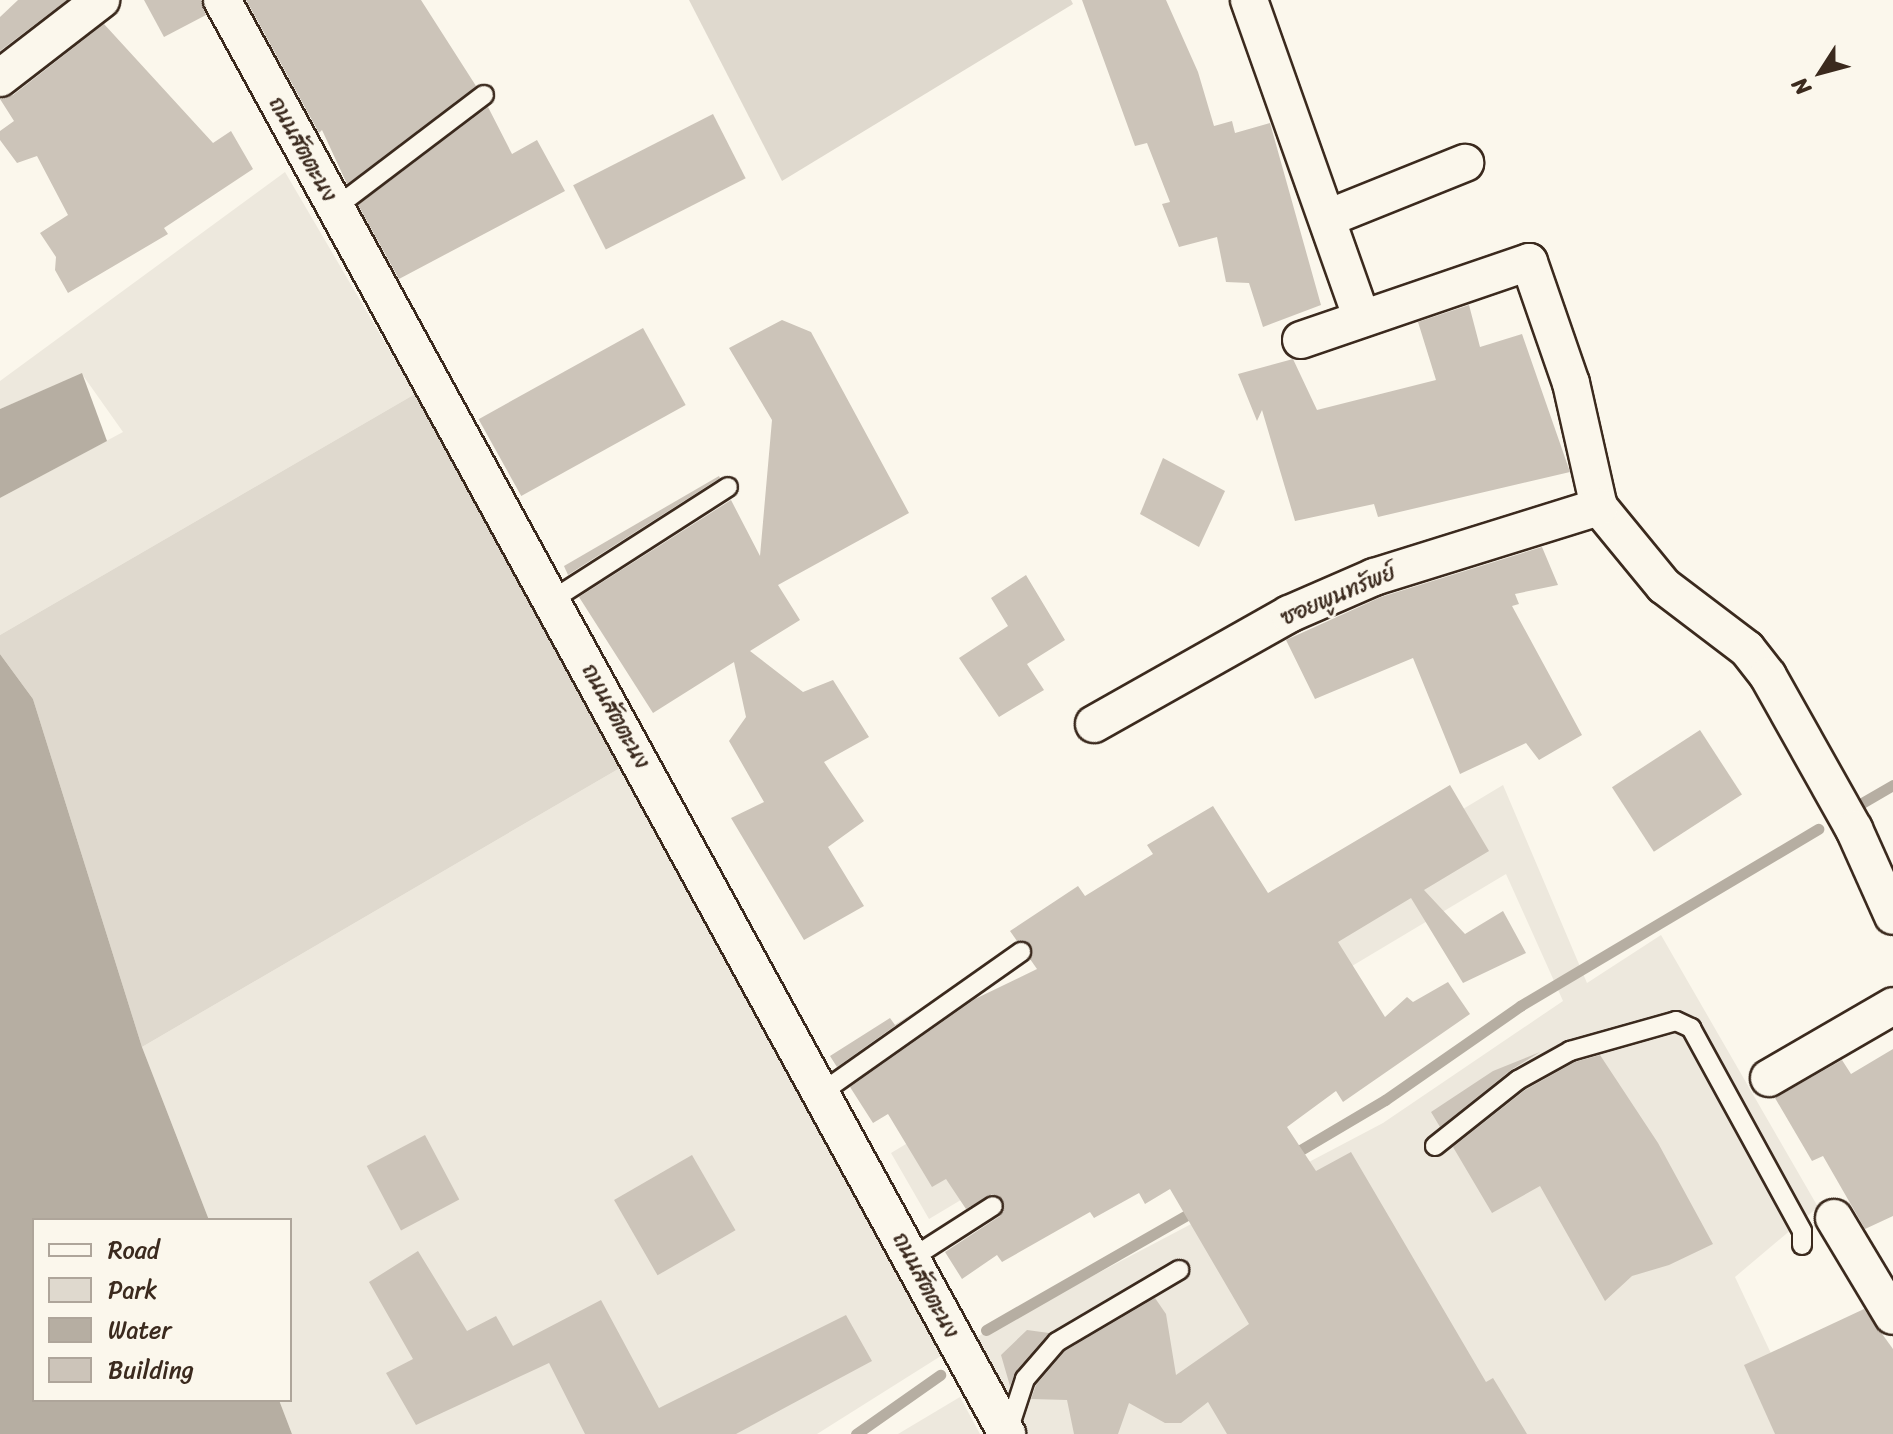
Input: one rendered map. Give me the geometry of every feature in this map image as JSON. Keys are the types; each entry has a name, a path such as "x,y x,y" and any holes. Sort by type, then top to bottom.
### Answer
{"street":[{"path":"0,78 101,0"},
{"name":"ถนนสัตตะนง","path":"222,0 1007,1434"},
{"path":"1249,0 1362,319"},
{"path":"1328,218 1465,163"},
{"path":"1301,340 1529,262 1571,383 1599,507 1664,586 1747,649 1768,676 1854,829 1893,916"},
{"name":"ซอยพูนทรัพย์","path":"1094,724 1289,614 1374,577 1599,507"},
{"path":"1769,1078 1893,1006"},
{"path":"1834,1218 1893,1316"}],"lane":[{"path":"335,208 484,95"},
{"path":"552,600 728,487"},
{"path":"821,1093 1021,952"},
{"path":"1435,1146 1518,1080 1570,1051 1676,1021 1691,1028 1802,1231 1802,1245"},
{"path":"912,1258 993,1206"},
{"path":"1007,1434 1025,1379 1057,1342 1179,1270"}],"shaded area":[{"path":"285,172 415,394 0,635 0,498 123,432 82,374 0,409 0,381"},
{"path":"620,768 944,1354 817,1434 292,1434 280,1402 292,1402 292,1218 208,1218 142,1047"},
{"path":"1503,785 1587,983 1661,935 1818,1207 1735,1277 1809,1434 1023,1434 971,1340 1383,1123 1563,1001 1506,874 929,1219 891,1153"},
{"path":"960,1397 980,1434 898,1434"}],"green space":[{"path":"689,0 1071,0 1073,4 782,181"},
{"path":"415,394 620,768 142,1047 33,699 0,654 0,635"}],"water":[{"path":"82,373 107,441 0,498 0,409"},
{"path":"0,654 33,699 142,1047 208,1218 32,1218 32,1402 280,1402 292,1434 0,1434"}],"building":[{"path":"18,0 67,0 0,51 0,17"},
{"path":"144,0 201,0 206,15 164,37"},
{"path":"246,0 421,0 476,86 347,184 322,130 319,133"},
{"path":"1082,0 1166,0 1198,72 1214,126 1232,121 1235,133 1270,123 1321,305 1263,327 1249,283 1226,282 1217,237 1179,247 1162,204 1170,202 1147,143 1135,146"},
{"path":"104,24 213,143 231,131 253,169 164,228 168,234 68,293 55,270 56,257 40,233 68,215 37,156 17,163 0,140 0,131 14,121 0,99 13,95"},
{"path":"488,107 512,154 537,140 565,191 399,279 358,205"},
{"path":"713,114 746,178 606,249 573,185"},
{"path":"1469,305 1480,347 1522,334 1570,472 1378,517 1374,504 1295,521 1262,410 1257,421 1238,374 1293,359 1317,410 1436,380 1418,322"},
{"path":"782,320 811,332 909,513 778,585 800,620 750,651 803,692 833,680 869,737 824,762 864,821 828,847 864,906 804,940 731,818 764,802 729,741 746,717 734,662 653,713 579,597 731,500 760,556 772,420 729,348"},
{"path":"643,328 686,405 521,496 479,419"},
{"path":"1163,458 1225,491 1199,547 1140,514"},
{"path":"720,478 568,575 564,566"},
{"path":"1542,547 1558,585 1515,594 1519,604 1512,606 1582,735 1539,760 1526,743 1460,774 1413,658 1315,699 1286,640 1381,597"},
{"path":"1026,575 1065,640 1027,664 1044,690 999,717 959,658 1008,626 991,598"},
{"path":"1700,730 1742,795 1654,852 1612,787"},
{"path":"1450,785 1489,851 1424,890 1465,934 1503,911 1526,953 1463,983 1411,898 1338,942 1385,1017 1407,997 1413,1002 1448,982 1470,1014 1343,1102 1336,1091 1287,1127 1316,1171 1351,1152 1486,1382 1493,1378 1527,1434 1227,1434 1208,1402 1181,1423 1165,1423 1129,1403 1118,1434 1074,1434 1067,1400 1031,1399 1036,1385 1065,1351 1155,1298 1166,1314 1176,1375 1249,1324 1170,1189 1145,1204 1139,1193 1094,1218 1090,1212 1002,1262 997,1255 962,1279 945,1252 1000,1216 1003,1200 992,1194 966,1209 946,1179 932,1187 888,1114 873,1123 850,1087 975,999 1037,969 1030,959 1031,946 1017,941 1010,931 1078,886 1085,896 1153,854 1147,845 1213,806 1268,893"},
{"path":"916,1011 837,1067 830,1056 890,1018 895,1025"},
{"path":"1893,1049 1893,1216 1865,1229 1823,1156 1812,1161 1775,1098 1842,1060 1851,1074"},
{"path":"1540,1052 1511,1070 1440,1127 1431,1112 1493,1071"},
{"path":"1600,1055 1658,1143 1713,1244 1669,1265 1632,1276 1605,1301 1540,1186 1492,1213 1453,1147 1525,1090 1575,1062"},
{"path":"425,1135 459,1199 401,1230 367,1166"},
{"path":"692,1155 736,1230 658,1275 614,1200"},
{"path":"418,1251 467,1331 496,1316 513,1346 601,1300 659,1408 846,1315 872,1361 736,1434 585,1434 549,1363 416,1425 386,1373 413,1359 369,1282"},
{"path":"1864,1309 1893,1349 1893,1434 1775,1434 1744,1365"},
{"path":"1027,1330 1049,1333 1016,1371 1010,1386 1001,1355"}],"waterway":[{"path":"1855,807 1893,785"},
{"path":"1292,1155 1385,1100 1520,1006 1818,829"},
{"path":"986,1330 1197,1209"},
{"path":"856,1434 940,1375"}]}
